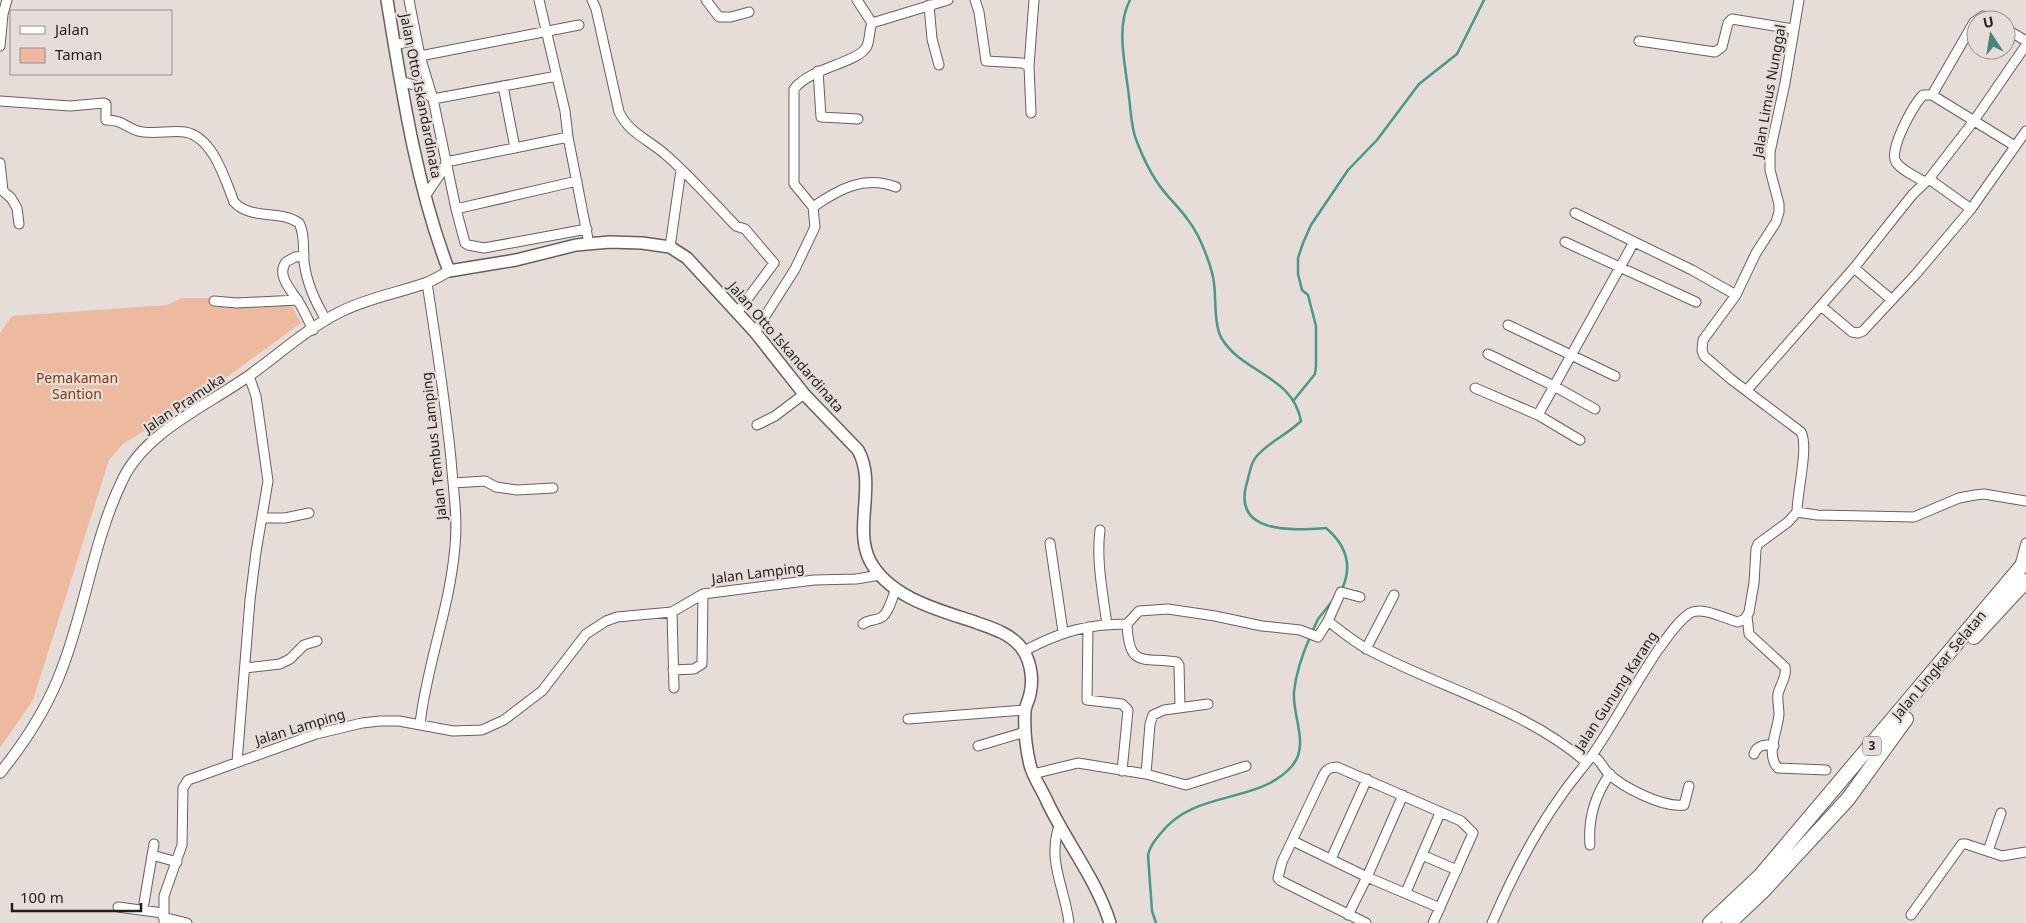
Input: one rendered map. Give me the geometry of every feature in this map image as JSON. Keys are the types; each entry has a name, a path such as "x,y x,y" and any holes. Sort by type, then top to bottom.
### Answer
{"main road":[{"name":"Jalan Otto Iskandardinata","path":"388,0 394,45 410,131 426,194 450,271 516,260 554,250 589,244 642,243 670,247 687,258 755,332 804,394 852,442 862,457 866,480 865,539 870,561 880,575 896,588 922,604 1004,633 1013,639 1024,651"},
{"name":"Jalan Lingkar Selatan","path":"1710,923 1761,875 2024,571"},
{"name":"Jalan Lingkar Selatan","path":"1729,923 1762,892 1848,799 1904,722 2024,571"},
{"path":"1024,651 1030,665 1030,694 1025,710 1025,732 1030,765 1060,828 1091,878 1110,923"}],"street":[{"path":"0,46 3,14 7,0"},
{"path":"409,0 420,56 433,99 465,243 468,246 478,248 587,229"},
{"path":"539,0 548,31 565,111 568,137 589,244"},
{"path":"592,0 599,22 619,112 623,121 630,130 665,154 736,226 745,229 774,264 737,313"},
{"path":"706,0 719,17 731,17 749,12"},
{"path":"755,332 795,269 813,233 815,222 812,207 794,184 793,92 799,82 818,71 856,56 867,46 872,24 857,0"},
{"path":"872,24 948,0"},
{"path":"975,0 979,12 985,59 988,62 1022,63 1029,66"},
{"path":"1031,113 1029,66 1034,0"},
{"name":"Jalan Limus Nunggal","path":"1797,512 1797,496 1804,449 1803,436 1797,428 1704,356 1702,350 1703,340 1736,295 1756,253 1776,222 1779,212 1779,204 1769,162 1799,0"},
{"path":"929,5 932,39 940,64"},
{"path":"1640,41 1715,52 1722,47 1728,23 1732,19 1793,29"},
{"path":"420,56 579,25"},
{"path":"1932,95 1966,36"},
{"path":"394,45 417,40"},
{"path":"1747,390 1854,268 1973,122 2026,43"},
{"path":"818,71 821,117 858,119"},
{"path":"433,99 557,76"},
{"path":"401,81 420,87 433,99"},
{"path":"503,86 515,148"},
{"path":"1971,209 1895,161 1894,156 1900,133 1920,98 1926,94 1932,95 1973,122 2015,146"},
{"path":"0,101 70,106 104,103 106,104 106,120 118,120 139,131 175,132 194,135 206,146 220,167 234,202 249,212 285,218 299,223 310,290 326,320"},
{"path":"1821,306 1849,330 1858,333 1863,331 1971,209 2026,131"},
{"path":"446,162 568,137"},
{"path":"426,194 442,173 446,162"},
{"path":"0,164 3,191 11,198 17,208 19,224"},
{"path":"670,247 681,170"},
{"path":"456,209 578,181"},
{"path":"812,207 849,186 879,181 896,187"},
{"path":"1575,213 1692,270 1736,295"},
{"path":"1565,242 1696,302"},
{"path":"1538,415 1634,242"},
{"path":"304,256 295,257 286,262 283,268 286,283 298,300 313,330"},
{"path":"1854,268 1892,300"},
{"name":"Jalan Pramuka","path":"0,773 22,744 42,712 60,674 108,515 127,471 147,446 172,426 249,376 326,320 352,307 427,283 450,271"},
{"name":"Jalan Tembus Lamping","path":"420,724 425,687 445,614 452,576 456,511 446,417 427,283"},
{"path":"214,301 237,303 298,300"},
{"path":"1508,325 1615,376"},
{"path":"1488,354 1596,409"},
{"path":"238,762 250,600 268,473 256,396 249,376"},
{"path":"1475,388 1538,415 1580,440"},
{"path":"757,424 775,416 804,394"},
{"path":"453,483 485,481 496,487 517,490 553,488"},
{"path":"1826,770 1778,768 1774,762 1778,694 1786,667 1749,634 1747,616 1754,583 1758,544 1788,522 1797,512 1817,515 1914,517 1959,498 1975,495 1984,494 2025,499"},
{"path":"262,518 285,518 309,513"},
{"path":"1100,530 1098,540 1101,579 1108,625"},
{"path":"1050,543 1063,632"},
{"path":"2024,571 2026,543"},
{"name":"Jalan Lamping","path":"163,917 164,896 176,862 183,834 183,794 185,784 194,778 316,734 380,720 420,724 464,732 482,730 493,726 520,709 542,692 586,634 594,627 617,617 657,615 672,612 703,594 814,580 856,579 880,575"},
{"path":"863,624 868,620 884,615 896,588"},
{"path":"1180,707 1179,665 1177,662 1146,659 1134,655 1128,641 1127,624 1133,615 1142,610 1168,609 1262,626 1300,630 1315,637 1321,636 1341,592 1360,597"},
{"path":"673,670 694,669 702,664 703,594"},
{"path":"1366,649 1394,595"},
{"name":"Jalan Gunung Karang","path":"1492,923 1507,889 1536,834 1560,796 1592,755 1636,682 1669,635 1691,613 1700,611 1738,622 1743,621 1747,616"},
{"path":"672,612 674,688"},
{"path":"1328,621 1366,649 1474,697 1529,724 1566,745 1586,762"},
{"path":"1024,651 1063,632 1088,627 1127,624"},
{"path":"1088,627 1087,700 1122,704 1128,710 1122,771"},
{"path":"245,668 280,664 290,659 304,645 317,640"},
{"path":"1146,774 1151,718 1153,714 1180,707 1208,704"},
{"path":"908,719 1025,710"},
{"path":"978,746 1025,732"},
{"path":"1754,754 1760,746 1774,746"},
{"path":"1592,755 1597,758 1610,774 1634,791 1666,803 1681,806 1686,802 1689,786"},
{"path":"1033,774 1078,763 1146,774 1186,786 1246,766"},
{"path":"1366,923 1278,878 1282,862 1325,770 1332,767 1337,767 1367,779 1461,821 1473,833 1433,923"},
{"path":"1590,845 1589,832 1597,793 1610,774"},
{"path":"1331,859 1367,779"},
{"path":"1348,915 1403,795"},
{"path":"1406,892 1440,812"},
{"path":"1988,851 2001,813"},
{"path":"1060,828 1054,844 1056,868 1070,923"},
{"path":"1293,841 1367,877 1440,908"},
{"path":"144,902 154,844"},
{"path":"1911,915 1962,844 2006,857 2026,852"},
{"path":"152,855 176,862"},
{"path":"1422,855 1457,870"},
{"path":"146,890 164,896"},
{"path":"118,907 187,923"}],"green space":[{"name":"Pemakaman Santion","path":"286,295 301,323 202,395 123,444 109,460 33,700 0,748 0,333 12,316 167,305 182,298"}],"waterway":[{"path":"1130,0 1123,23 1122,35 1132,126 1139,147 1157,182 1191,224 1203,248 1213,277 1216,320 1219,334 1231,350 1242,360 1278,384 1288,394 1296,406 1301,421 1266,447 1254,460 1246,486 1245,502 1249,514 1258,521 1284,529 1326,528 1338,541 1346,556 1347,572 1342,589"},
{"path":"1294,400 1315,374 1316,366 1316,326 1308,295 1302,290 1298,274 1298,258 1311,225 1348,170 1377,140 1419,84 1457,54 1484,0"},
{"path":"1312,632 1318,619 1334,599"},
{"path":"1156,923 1152,911 1148,855 1151,846 1161,833 1175,819 1191,809 1262,787 1278,778 1292,766 1297,758 1300,740 1294,692 1304,650 1310,637"}]}
